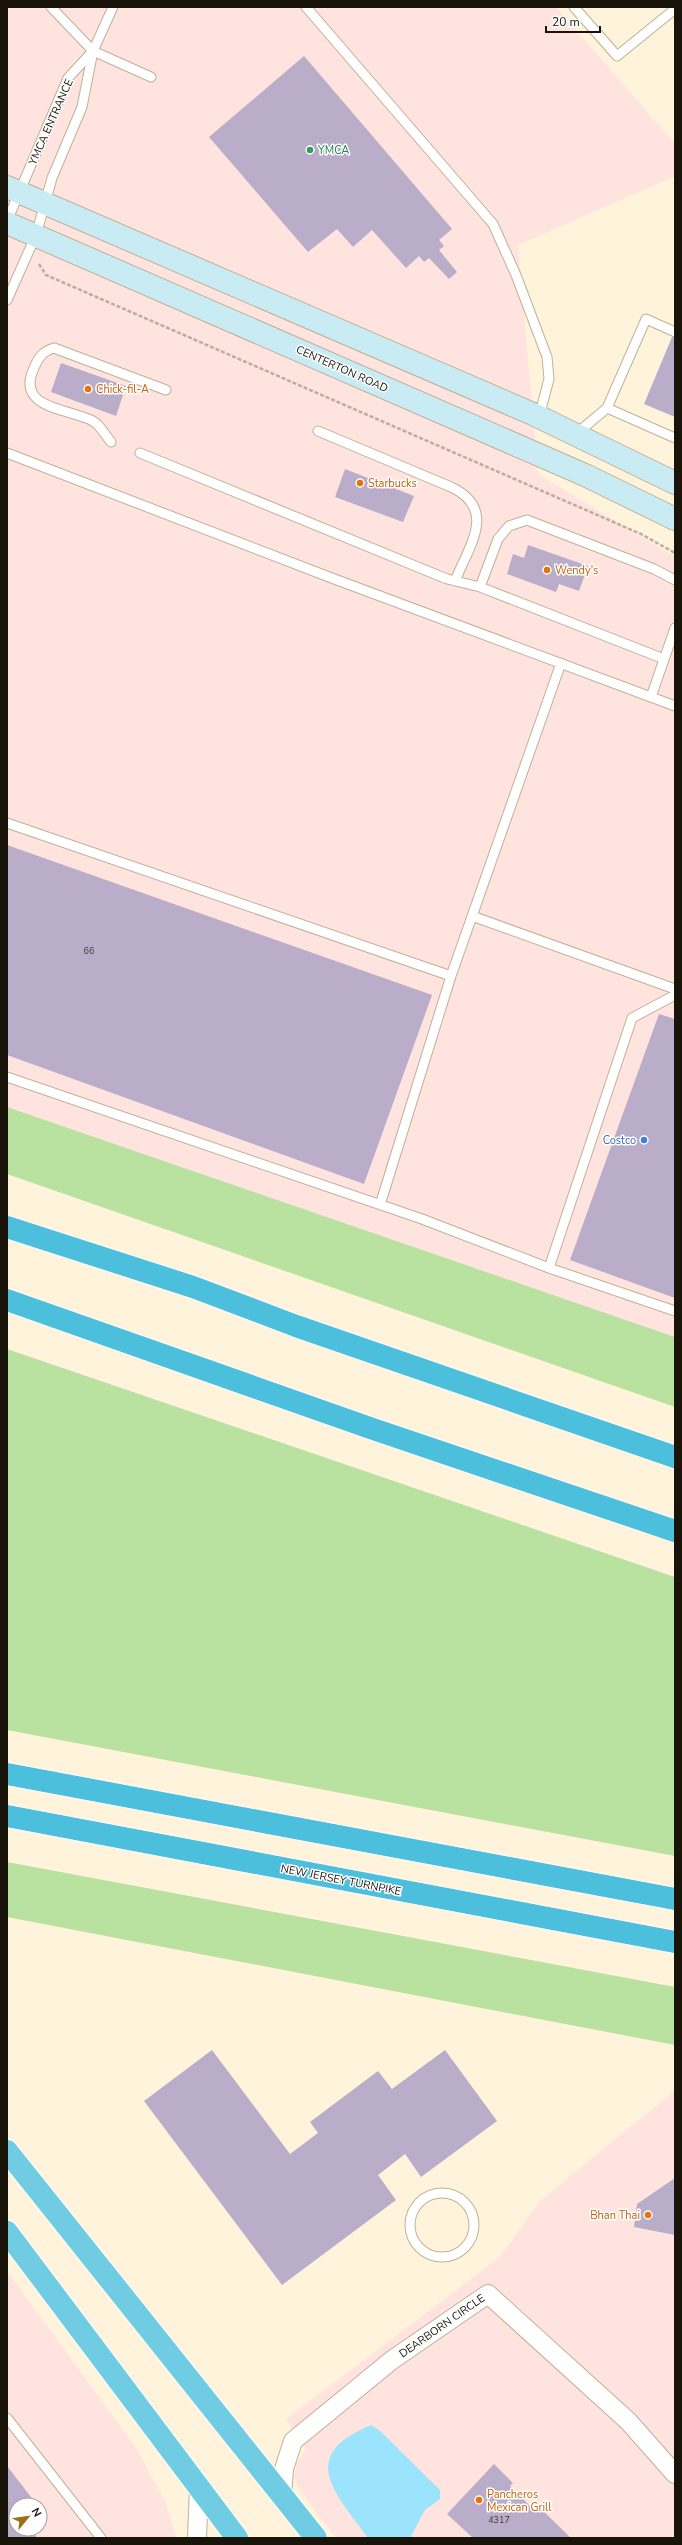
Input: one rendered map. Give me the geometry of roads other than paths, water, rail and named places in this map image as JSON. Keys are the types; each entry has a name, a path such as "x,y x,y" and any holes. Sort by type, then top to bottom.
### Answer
{"highway":[{"path":"7,1226 193,1287 296,1326 675,1457"},
{"path":"7,1300 373,1429 675,1530"},
{"path":"7,1774 675,1899"},
{"name":"NEW JERSEY TURNPIKE","path":"7,1816 675,1942"},
{"path":"7,2151 316,2538"},
{"path":"7,2232 237,2538"}],"main road":[{"path":"13,190 539,417 675,483"},
{"name":"CENTERTON ROAD","path":"7,222 585,475 673,517"}],"street":[{"name":"DEARBORN CIRCLE","path":"282,2496 284,2469 293,2441 392,2360 488,2294 628,2421 675,2474"},
{"path":"197,2538 199,2487"}],"lane":[{"path":"51,7 93,51 151,77"},
{"path":"93,51 113,7"},
{"path":"306,7 493,224 516,275 547,357 550,379 539,417"},
{"path":"574,7 617,56 675,9"},
{"name":"YMCA ENTRANCE","path":"7,222 13,190 68,78 93,51"},
{"name":"YMCA ENTRANCE","path":"7,300 36,235 52,178 82,106 93,51"},
{"path":"576,434 607,408 646,319 675,332"},
{"path":"111,442 94,422 36,400 30,391 29,378 41,354 54,348 166,390"},
{"path":"607,408 675,438"},
{"path":"318,431 464,493 474,503 478,524 455,581"},
{"path":"7,453 337,580 675,706"},
{"path":"140,453 455,581 480,587 664,659"},
{"path":"480,587 498,539 509,526 527,520 654,569 675,580"},
{"path":"651,697 675,628"},
{"path":"380,1205 451,976 561,664"},
{"path":"7,823 451,976"},
{"path":"472,916 675,989"},
{"path":"549,1268 632,1018 675,995"},
{"path":"7,1077 380,1205 549,1268 675,1311"},
{"path":"440,2192 460,2198 473,2214 474,2225 470,2240 459,2252 449,2257 428,2254 419,2248 413,2239 410,2219 421,2200 430,2195 440,2192"},
{"path":"7,2418 101,2538"}],"water":[{"path":"371,2425 379,2430 440,2490 440,2499 425,2510 410,2538 368,2538 344,2506 335,2491 329,2476 329,2463 334,2449 348,2437"}],"place":[{"name":"YMCA","path":"310,150"},
{"name":"Chick-fil-A","path":"88,389"},
{"name":"Starbucks","path":"360,483"},
{"name":"Wendy's","path":"547,570"},
{"name":"Costco","path":"644,1140"},
{"name":"Bhan Thai","path":"648,2215"},
{"name":"Pancheros Mexican Grill","path":"479,2500"}]}
